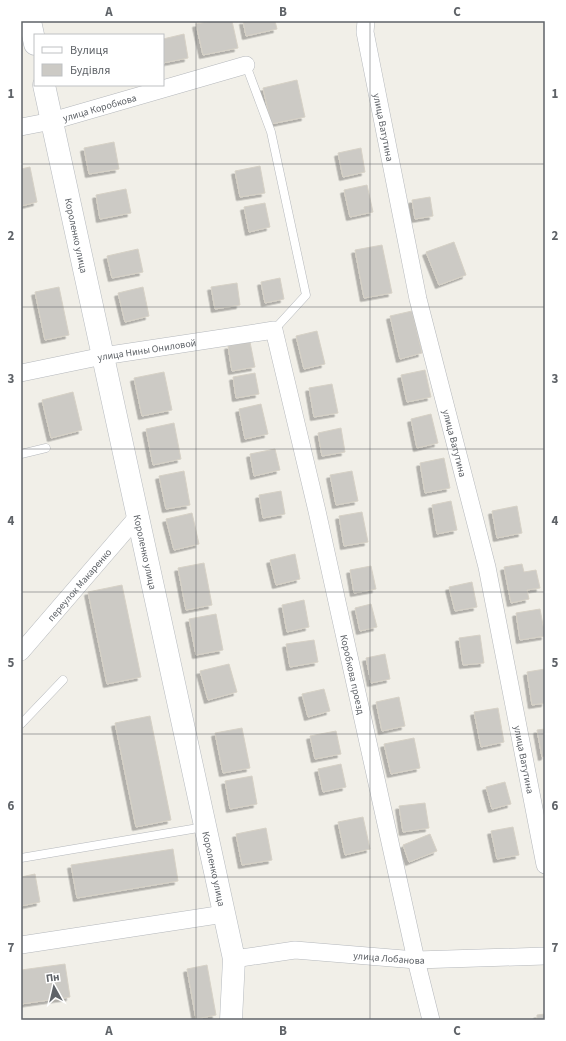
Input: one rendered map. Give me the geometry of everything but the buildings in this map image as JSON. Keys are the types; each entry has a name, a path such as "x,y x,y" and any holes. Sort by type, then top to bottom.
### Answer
{"street":[{"path":"30,21 34,39"},
{"name":"улица Ватутина","path":"366,21 364,32 418,299 487,567 545,865"},
{"name":"улица Коробкова","path":"21,127 52,121 246,65"},
{"name":"Короленко улица","path":"44,86 234,959 231,1020"},
{"name":"улица Нины Ониловой","path":"21,373 103,356 274,330"},
{"name":"Коробкова проезд","path":"274,330 317,511 416,960 431,1020"},
{"name":"переулок Макаренко","path":"21,652 138,516"},
{"path":"21,945 224,914"},
{"name":"улица Лобанова","path":"234,959 295,950 416,960 545,956"}],"lane":[{"path":"246,65 271,132 306,295 274,330"},
{"path":"21,454 46,448"},
{"path":"21,724 63,680"},
{"path":"21,858 205,827"}]}
